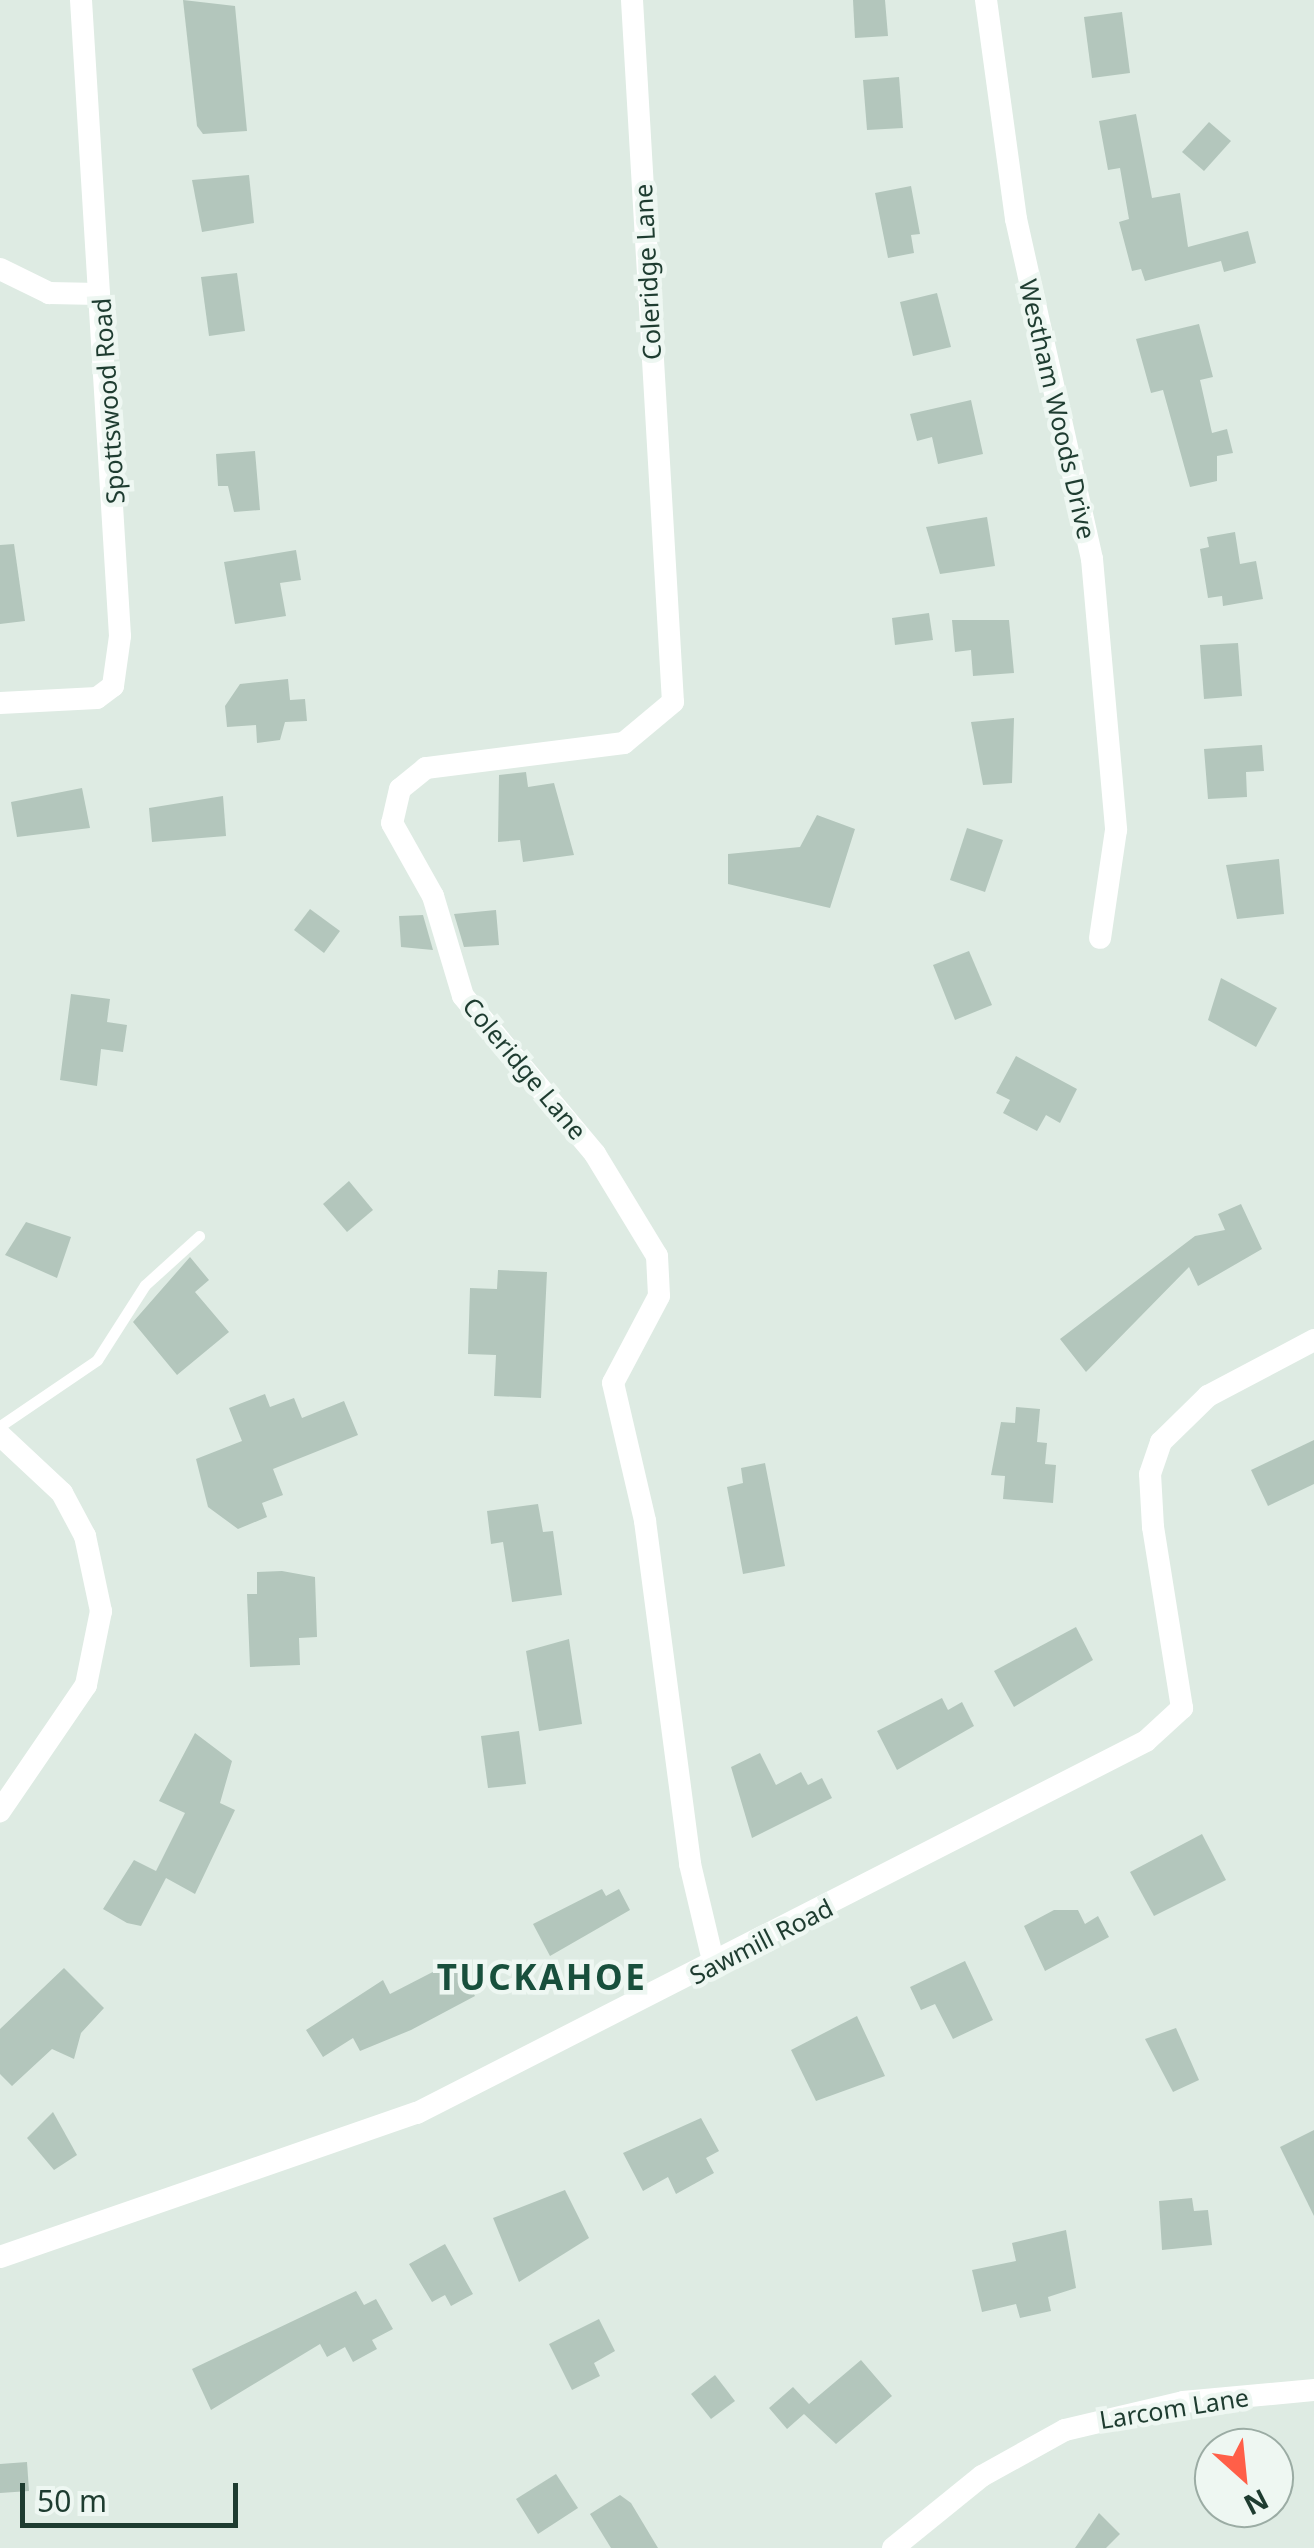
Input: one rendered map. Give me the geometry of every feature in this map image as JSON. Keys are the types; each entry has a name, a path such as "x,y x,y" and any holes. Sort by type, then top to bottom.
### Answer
{"street":[{"name":"Spottswood Road","path":"0,703 97,698 112,686 120,574 81,0"},
{"name":"Coleridge Lane","path":"632,0 673,702 624,743 426,768 400,789 392,823 433,896 463,996 595,1154 657,1256 658,1296 614,1383 644,1521 690,1864 714,1966"},
{"name":"Westham Woods Drive","path":"986,0 1016,219 1092,559 1116,830 1100,938"},
{"path":"0,269 49,292 100,294"},
{"name":"Sawmill Road","path":"0,2256 417,2114 714,1966 1171,1722 1182,1688 1156,1548 1150,1474 1169,1428 1314,1340"},
{"path":"0,1434 62,1492 86,1536 100,1611 86,1685 0,1811"},
{"name":"Larcom Lane","path":"893,2548 982,2476 1065,2430 1183,2402 1314,2390"}],"lane":[{"path":"0,1426 97,1360 145,1285 199,1236"}],"building":[{"path":"183,0 235,6 247,131 203,134 197,126"},
{"path":"853,0 885,0 888,36 855,38"},
{"path":"1122,12 1130,73 1092,78 1084,17"},
{"path":"899,77 903,128 867,130 863,80"},
{"path":"1136,114 1152,198 1180,193 1188,247 1248,231 1256,263 1224,272 1221,261 1145,281 1141,269 1132,271 1119,222 1129,219 1120,168 1108,170 1099,121"},
{"path":"1209,122 1231,141 1204,171 1182,152"},
{"path":"249,175 254,223 202,232 192,180"},
{"path":"911,186 920,234 911,235 914,253 888,258 875,193"},
{"path":"237,273 245,331 209,336 201,277"},
{"path":"937,293 951,347 913,356 900,302"},
{"path":"1199,324 1213,377 1200,380 1212,433 1227,429 1233,453 1217,456 1217,481 1190,487 1163,390 1151,393 1136,339"},
{"path":"971,400 983,454 938,464 932,437 917,441 910,414"},
{"path":"255,451 260,510 234,512 228,486 218,486 216,454"},
{"path":"987,517 995,566 940,574 926,527"},
{"path":"1235,532 1240,564 1256,561 1263,599 1223,606 1222,596 1208,598 1200,549 1209,547 1207,537"},
{"path":"14,544 25,621 0,624 0,545"},
{"path":"296,550 301,580 280,583 286,616 235,624 224,562"},
{"path":"929,613 933,640 895,645 892,618"},
{"path":"952,620 1009,620 1014,673 973,676 971,650 955,652"},
{"path":"1238,643 1242,696 1204,699 1200,645"},
{"path":"288,679 290,700 305,699 307,721 285,722 280,740 257,743 256,725 227,727 225,706 240,684"},
{"path":"1014,718 1012,783 983,785 971,722"},
{"path":"1262,745 1264,771 1246,772 1247,797 1208,799 1204,749"},
{"path":"526,772 528,787 554,783 574,855 523,862 520,840 498,842 499,775"},
{"path":"82,788 90,828 17,837 11,802"},
{"path":"223,796 226,836 152,842 149,808"},
{"path":"817,815 855,829 830,908 728,884 728,854 800,847"},
{"path":"967,828 1003,840 985,892 950,880"},
{"path":"1279,859 1284,914 1237,919 1226,865"},
{"path":"310,909 340,931 324,953 294,930"},
{"path":"496,910 499,945 464,947 454,914"},
{"path":"423,915 433,950 401,947 399,916"},
{"path":"969,951 992,1005 955,1020 933,965"},
{"path":"1221,978 1277,1008 1256,1047 1208,1020"},
{"path":"71,994 110,999 107,1022 127,1025 123,1052 101,1049 97,1086 60,1080"},
{"path":"1016,1056 1077,1089 1060,1123 1046,1115 1037,1131 1003,1113 1010,1100 996,1093"},
{"path":"349,1181 373,1210 347,1232 323,1204"},
{"path":"1241,1204 1262,1249 1198,1286 1189,1267 1086,1372 1060,1339 1195,1236 1225,1230 1218,1214"},
{"path":"26,1222 71,1237 57,1278 5,1255"},
{"path":"190,1257 209,1280 195,1292 229,1332 177,1375 133,1322"},
{"path":"498,1270 547,1272 541,1398 494,1396 496,1355 468,1354 470,1288 497,1289"},
{"path":"265,1394 270,1407 294,1398 302,1418 344,1401 358,1435 273,1469 283,1495 262,1503 267,1517 238,1529 208,1507 196,1459 242,1441 229,1408"},
{"path":"1016,1407 1040,1409 1037,1442 1047,1443 1045,1464 1056,1465 1053,1503 1003,1499 1005,1476 991,1475 1001,1422 1015,1423"},
{"path":"1314,1440 1314,1484 1268,1506 1251,1470"},
{"path":"765,1463 785,1566 743,1574 727,1487 743,1483 741,1468"},
{"path":"538,1504 543,1532 553,1531 562,1595 512,1602 503,1542 491,1544 487,1511"},
{"path":"282,1571 315,1577 317,1637 299,1638 300,1665 250,1667 247,1594 257,1594 257,1572"},
{"path":"1076,1627 1093,1660 1014,1707 994,1671"},
{"path":"569,1639 582,1724 539,1731 526,1651"},
{"path":"942,1698 948,1710 962,1702 974,1726 897,1770 877,1731"},
{"path":"519,1731 526,1784 488,1788 481,1736"},
{"path":"195,1733 232,1761 220,1803 235,1810 195,1894 166,1878 141,1926 127,1923 103,1909 134,1860 156,1871 185,1813 159,1801"},
{"path":"760,1753 776,1785 801,1772 808,1785 822,1778 832,1798 752,1838 731,1767"},
{"path":"1202,1834 1226,1880 1154,1916 1130,1872"},
{"path":"602,1889 606,1896 619,1889 630,1910 550,1956 533,1924"},
{"path":"1054,1910 1078,1910 1085,1924 1098,1916 1109,1937 1045,1971 1024,1926"},
{"path":"456,1960 475,1996 411,2030 360,2051 353,2038 323,2057 306,2030 383,1980 390,1994"},
{"path":"965,1961 993,2020 953,2039 935,2004 921,2010 910,1987"},
{"path":"64,1968 104,2008 81,2033 74,2059 52,2049 12,2086 0,2074 0,2029"},
{"path":"857,2016 885,2076 816,2101 791,2050"},
{"path":"1176,2028 1199,2080 1173,2092 1145,2039"},
{"path":"53,2112 77,2155 54,2170 27,2138"},
{"path":"701,2118 719,2151 706,2158 714,2173 676,2194 668,2177 643,2191 623,2153"},
{"path":"1314,2130 1314,2216 1280,2147"},
{"path":"565,2190 589,2238 519,2282 493,2218"},
{"path":"1192,2198 1194,2211 1208,2210 1212,2245 1162,2250 1159,2201"},
{"path":"1066,2230 1076,2288 1048,2297 1051,2311 1020,2318 1016,2304 982,2312 972,2270 1016,2261 1012,2243"},
{"path":"445,2244 473,2294 451,2306 445,2295 432,2302 409,2264"},
{"path":"356,2291 364,2305 376,2299 393,2329 372,2340 377,2349 353,2362 345,2347 327,2357 320,2344 211,2410 192,2369"},
{"path":"599,2319 615,2351 594,2363 600,2376 572,2390 549,2344"},
{"path":"861,2360 892,2396 836,2444 804,2414 787,2429 769,2408 793,2387 809,2404"},
{"path":"715,2375 735,2401 711,2419 691,2394"},
{"path":"27,2462 29,2491 0,2493 0,2464"},
{"path":"556,2474 578,2508 538,2534 516,2499"},
{"path":"620,2495 631,2503 658,2548 611,2548 590,2514"},
{"path":"1099,2513 1120,2534 1106,2548 1075,2548"}],"district":[{"name":"TUCKAHOE","path":"542,1977"}]}
